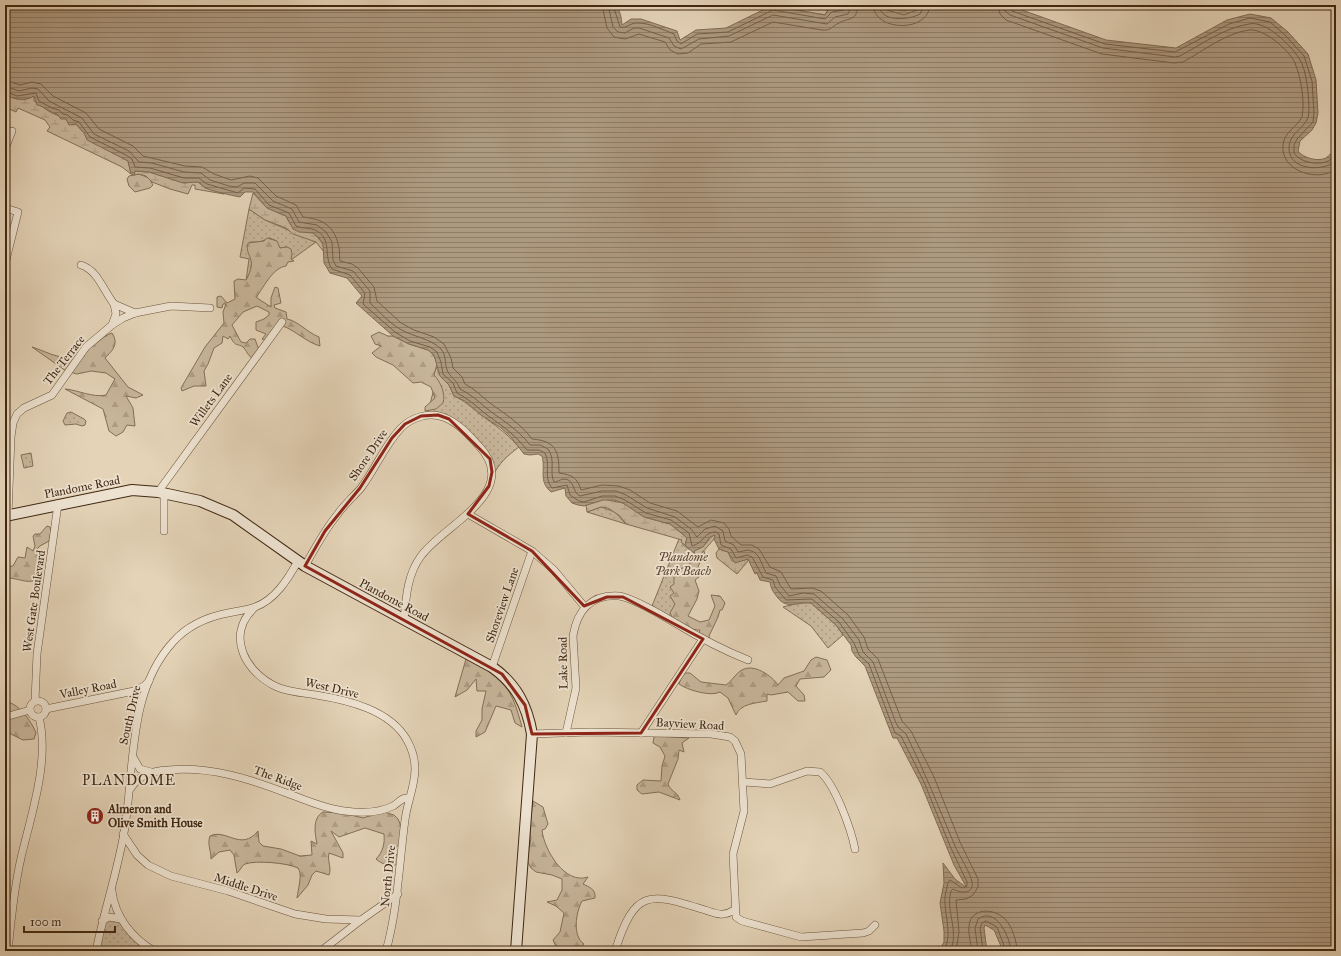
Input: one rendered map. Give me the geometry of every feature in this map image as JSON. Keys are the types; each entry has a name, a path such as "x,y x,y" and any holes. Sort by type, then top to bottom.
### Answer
{"main road":[{"name":"Plandome Road","path":"7,516 58,504 132,490 161,492 200,501 223,510 242,521 302,564 492,667 510,682 521,697 528,714 532,734 516,951"}],"street":[{"path":"5,149 12,131"},
{"path":"5,208 18,212 5,264"},
{"path":"82,265 88,267 94,273 114,304 116,314 112,325"},
{"path":"114,304 135,313"},
{"name":"The Terrace","path":"7,516 11,437 15,418 24,408 52,394 86,347 112,325 135,313 171,306 210,308"},
{"name":"Willets Lane","path":"161,492 282,322"},
{"name":"Shore Drive","path":"302,564 325,531 360,488 392,438 405,424 421,416 438,415 449,419 469,435 490,459 492,472 489,486 479,502 468,514 429,546 420,557 409,583 404,620"},
{"path":"161,492 164,531"},
{"name":"West Gate Boulevard","path":"36,701 37,654 58,504"},
{"path":"468,514 532,551 554,570 584,606 607,597 623,597 651,610 703,639 748,660"},
{"name":"Shoreview Lane","path":"492,667 532,551"},
{"name":"South Drive","path":"96,951 123,834 130,790 135,735 143,699 150,679 164,653 185,630 212,616 254,608 263,603 276,592 302,564"},
{"name":"Lake Road","path":"566,733 576,688 573,636 577,619 584,606"},
{"name":"West Drive","path":"254,608 243,624 240,647 252,669 266,681 279,688 328,696 356,704 382,715 395,725 407,740 414,761 415,771 408,804"},
{"path":"234,612 240,617 243,624"},
{"path":"641,733 703,639"},
{"name":"Valley Road","path":"46,709 134,691 144,686 150,679"},
{"name":"Valley Road","path":"134,691 143,699"},
{"path":"36,701 43,703 46,709 44,714 39,717 32,714 30,710 31,704 36,701"},
{"path":"5,717 30,710"},
{"path":"8,951 17,877 40,776 42,735 39,717"},
{"name":"Bayview Road","path":"532,734 711,734 730,737 739,747 744,782 744,811 733,854 734,910"},
{"path":"133,757 140,770 153,772"},
{"name":"The Ridge","path":"130,790 140,778 153,772 178,769 214,771 247,779 318,805 343,811 367,812 394,806 402,799 408,804"},
{"path":"744,782 770,784 807,771 820,772 830,783 849,826 855,849"},
{"path":"394,806 408,804"},
{"name":"North Drive","path":"386,951 398,894 408,804"},
{"name":"Middle Drive","path":"123,834 137,855 148,865 171,876 228,891 296,914 326,919 361,920"},
{"path":"111,888 115,907 121,919 138,939 154,951"},
{"path":"321,951 398,894"},
{"path":"615,951 631,913 648,900 661,898 674,900 722,915 734,910 736,917 742,921 801,937 863,933 869,931 875,925"},
{"path":"377,910 388,910 394,916"},
{"path":"102,921 109,917 121,919"}],"highlighted area":[{"path":"438,415 449,419 490,459 492,472 489,486 468,514 532,551 584,606 607,597 623,597 703,639 641,733 532,734 525,705 502,674 305,566 325,531 360,488 392,438 405,424 421,416"}],"green space":[{"path":"787,5 830,5 825,15 787,8"},
{"path":"5,95 16,99 26,99 34,96 34,101 50,112 66,119 72,125 76,124 84,133 128,161 131,174 122,167 47,131 50,127 45,120 18,108 16,112 5,107"},
{"path":"135,171 149,172 185,183 188,181 198,182 205,188 224,194 195,189 195,185 192,185 188,194 152,182 146,176 139,174 134,175"},
{"path":"139,174 149,178 153,185 150,188 135,192 129,186 127,179 129,176"},
{"path":"253,193 267,208 286,216 294,228 300,231 314,233 323,244 324,252 316,242 293,234 286,228 265,220 249,209"},
{"path":"249,209 265,220 316,242 291,260 291,251 287,247 280,248 275,240 269,238 260,242 251,242 251,270 246,281 249,259 240,257"},
{"path":"267,238 277,241 280,248 287,247 291,249 291,259 294,261 288,262 286,266 281,267 273,273 257,298 271,307 271,298 275,287 278,288 281,303 274,305 275,308 286,312 287,319 295,322 319,337 320,346 310,342 283,326 266,340 262,339 266,334 256,330 256,322 264,319 269,315 269,312 257,306 243,312 232,325 241,342 246,343 250,339 255,339 260,353 255,359 249,356 242,346 235,344 230,336 228,339 223,336 222,343 214,348 204,371 206,386 194,386 182,391 181,388 205,347 224,323 223,312 226,304 223,304 222,308 217,307 217,297 221,296 227,303 235,299 234,281 238,279 246,280 250,272 251,262 247,248 248,243 264,241"},
{"path":"379,332 428,350 434,355 437,364 434,375 440,384 444,396 443,403 436,409 425,411 425,407 435,398 431,387 421,382 413,383 393,365 376,357 372,353 381,346 375,344 371,336"},
{"path":"112,333 115,344 113,349 105,358 128,387 143,395 136,398 126,396 133,408 135,426 127,425 123,432 116,436 109,431 103,409 65,389 91,395 106,395 115,379 106,373 91,371 77,374 66,371 32,347 54,355 66,357 76,346 82,345 91,347"},
{"path":"438,364 438,372 449,385 454,396 468,404 500,429 519,447 504,460 492,477 490,459 449,419 427,415 435,385 431,381"},
{"path":"71,412 84,419 86,421 85,425 65,425 63,421 67,413"},
{"path":"6,423 13,423 5,516"},
{"path":"31,453 33,466 24,468 21,455"},
{"path":"603,499 623,503 644,517 670,524 687,538 685,545 681,542 682,540 626,524 620,516 608,508 601,507 587,512 586,505"},
{"path":"601,507 615,512 626,524 587,512"},
{"path":"47,526 50,527 51,531 49,541 36,550 43,560 43,571 40,578 27,581 5,578 5,567 13,566 18,557 25,558 27,547 33,551 35,546 33,536 35,534 40,534"},
{"path":"716,534 714,539 699,556 695,554 694,551 702,547 711,537"},
{"name":"Plandome Park Beach","path":"679,539 682,540 683,545 699,556 700,559 672,618 652,606"},
{"path":"719,549 728,552 732,561 748,559 748,561 737,574 717,558 716,553"},
{"path":"704,551 705,555 698,566 701,570 698,573 699,577 695,580 699,591 697,599 688,616 700,622 709,620 715,606 711,595 720,596 725,603 722,610 720,610 709,636 710,639 699,633 700,630 688,628 679,623 670,613 675,604 670,596 674,593 670,587 674,584 675,574 694,559 700,560 699,556"},
{"path":"803,602 811,603 836,625 843,635 828,648 811,626 783,607"},
{"path":"816,657 827,660 831,670 824,677 800,679 796,686 804,695 805,701 798,701 788,692 771,695 767,694 767,701 744,706 736,715 728,698 720,692 711,694 699,692 679,684 685,673 690,673 701,682 726,685 740,671 747,668 752,668 767,674 778,685 784,678 804,671 811,660"},
{"path":"466,659 490,672 504,685 514,702 522,727 515,723 511,710 496,706 485,732 476,737 476,731 482,720 482,709 486,691 477,691 476,679 467,690 455,697"},
{"path":"5,702 19,708 28,718 36,733 34,739 23,740 5,731"},
{"path":"654,737 689,738 682,743 684,752 679,750 678,759 668,784 670,788 678,795 680,800 659,792 642,794 637,790 637,785 643,780 661,781 662,766 665,756 660,747 653,743"},
{"path":"533,801 543,807 548,824 545,829 542,830 551,856 564,871 571,876 580,878 588,877 583,884 592,889 595,895 595,898 582,901 578,911 576,924 577,930 580,940 584,944 575,951 558,951 553,940 560,932 564,913 556,906 547,902 557,900 562,890 562,879 552,875 536,872 531,868 527,861 531,838 529,830"},
{"path":"323,812 343,813 363,818 384,812 394,815 398,819 401,826 400,843 393,851 397,855 398,864 386,864 376,859 383,847 384,834 365,828 339,837 331,831 343,853 343,858 329,853 329,875 316,871 312,875 308,885 297,898 300,878 298,868 280,863 257,862 245,864 237,873 234,855 230,850 219,852 211,859 209,844 210,836 216,834 246,840 258,831 259,842 263,846 281,849 300,856 312,855 311,841 317,844 315,826 317,818"},
{"path":"116,917 154,951 96,951 102,921"}],"water":[{"path":"5,5 613,5 619,11 622,25 631,19 641,19 677,31 680,40 696,30 726,28 771,6 825,15 829,8 860,5 881,5 904,11 920,5 1008,5 1106,40 1176,48 1227,20 1250,14 1271,18 1288,32 1308,54 1316,80 1318,113 1316,123 1312,130 1300,141 1298,151 1303,156 1319,160 1326,158 1336,149 1336,951 1003,951 994,930 985,925 984,928 987,951 939,951 944,942 940,903 944,883 943,863 955,879 967,888 954,865 921,784 897,738 893,738 865,666 856,657 852,651 851,645 836,625 811,603 787,604 783,602 773,591 770,582 760,580 757,573 755,574 748,559 735,563 728,552 719,549 714,539 715,535 710,537 703,547 694,551 695,554 685,545 687,538 670,524 644,517 623,503 614,500 603,500 584,506 572,503 566,496 565,488 551,492 547,488 543,479 542,456 538,454 524,454 510,436 501,428 481,415 465,401 454,396 449,385 440,376 434,355 428,350 409,344 393,336 356,303 362,296 347,278 330,273 324,263 323,244 319,238 313,233 299,232 293,229 286,216 267,208 253,192 245,192 240,197 210,189 198,182 183,183 149,172 135,171 134,175 131,174 128,161 87,140 84,133 76,124 69,125 66,119 61,119 57,114 37,105 34,96 26,99 16,99 5,95"}],"place":[{"name":"Almeron and Olive Smith House","path":"95,816"}],"district":[{"name":"PLANDOME","path":"129,780"}]}
